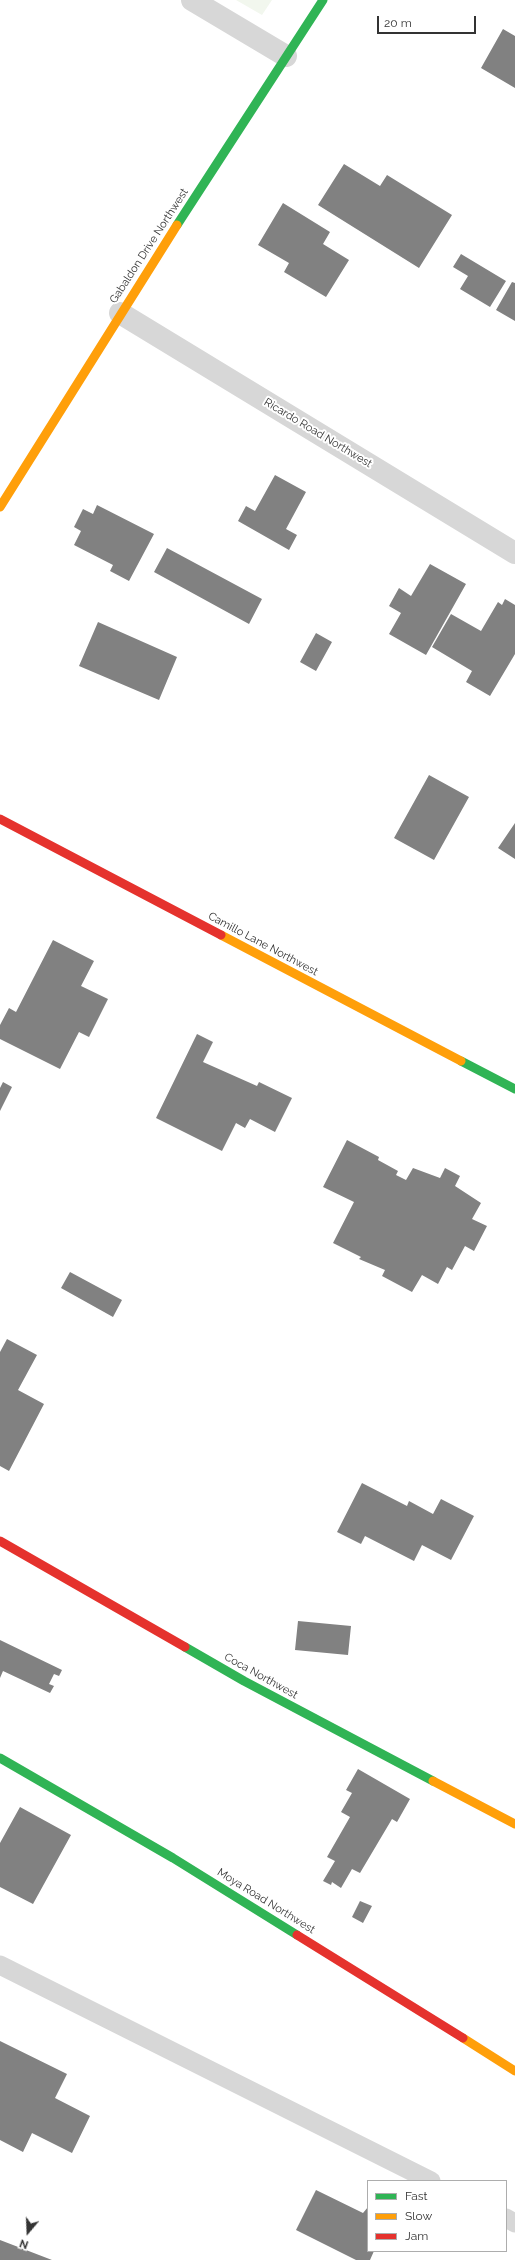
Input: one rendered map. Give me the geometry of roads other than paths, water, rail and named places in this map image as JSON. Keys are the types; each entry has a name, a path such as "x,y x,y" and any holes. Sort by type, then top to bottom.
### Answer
{"street":[{"path":"192,0 286,56"},
{"name":"Gabaldon Drive Northwest","path":"0,507 120,313 323,0"},
{"name":"Ricardo Road Northwest","path":"120,313 515,553"},
{"name":"Camillo Lane Northwest","path":"0,819 515,1089"},
{"name":"Coca Northwest","path":"0,1541 244,1681 515,1824"},
{"name":"Moya Road Northwest","path":"0,1758 173,1858 515,2071"}],"lane":[{"path":"0,1965 429,2180"}]}
